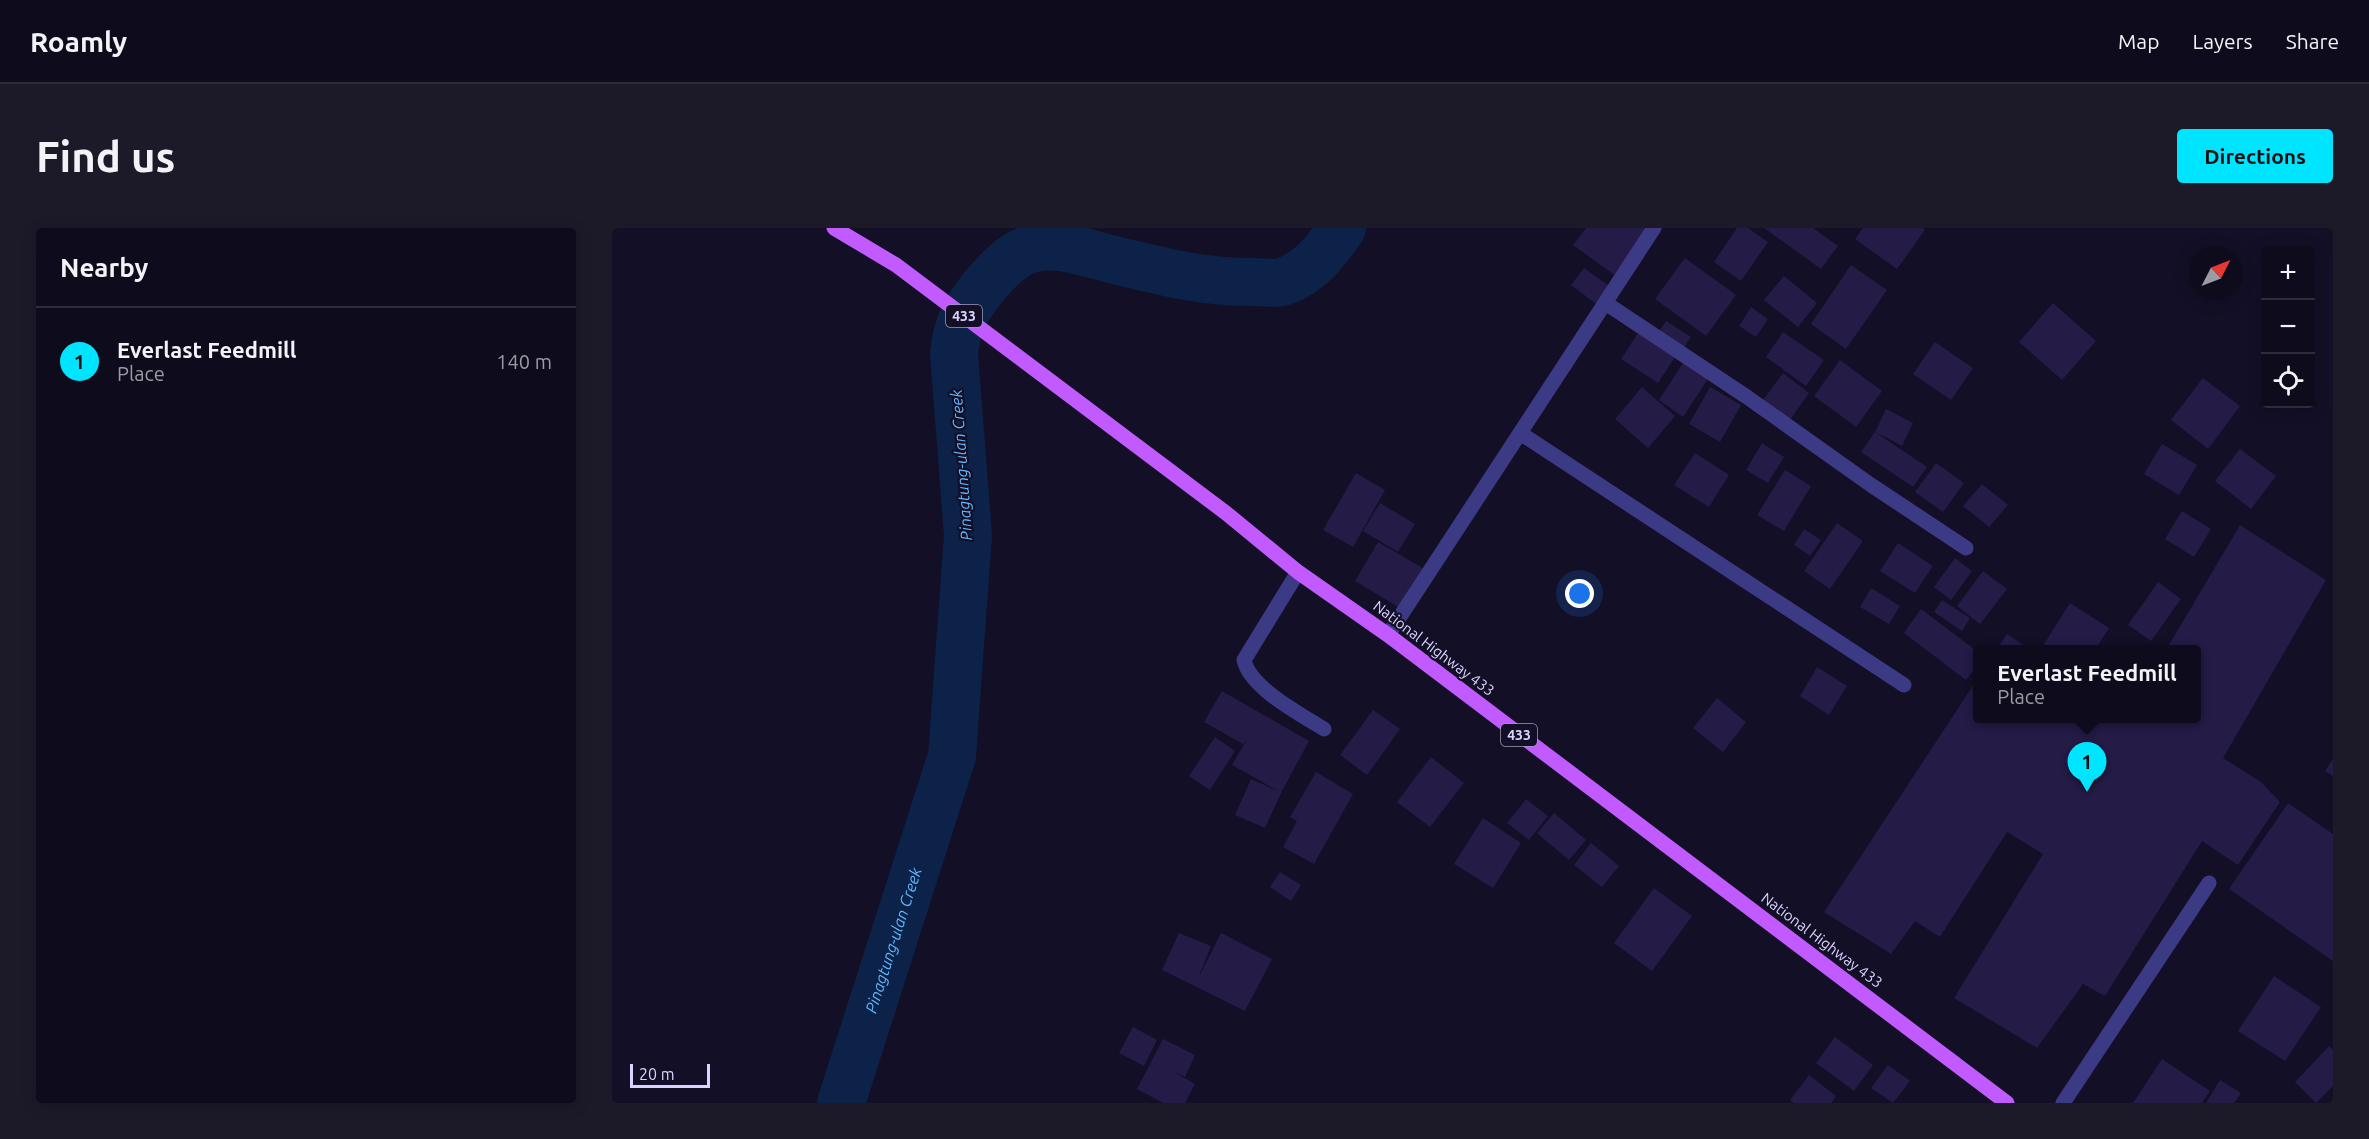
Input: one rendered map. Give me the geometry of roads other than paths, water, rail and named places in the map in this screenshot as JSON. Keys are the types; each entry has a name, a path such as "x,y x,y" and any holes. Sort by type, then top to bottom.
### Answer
{"main road":[{"name":"National Highway 433","path":"834,228 896,265 1032,366 1226,513 1298,572 1388,635 2007,1103"}],"street":[{"path":"1388,635 1607,304 1654,228"},
{"path":"1607,304 1966,548"},
{"path":"1520,433 1904,685"},
{"path":"1298,572 1244,660 1245,667 1254,680 1324,729"},
{"path":"2063,1103 2209,883"}],"waterway":[{"name":"Pinagtung-ulan Creek","path":"841,1103 952,756 968,535 954,354 957,334 967,310 1001,268 1020,253 1035,248 1071,249 1198,278 1276,283 1292,278 1309,267 1324,253 1342,228"}],"place":[{"name":"Everlast Feedmill","path":"2087,792"}]}
